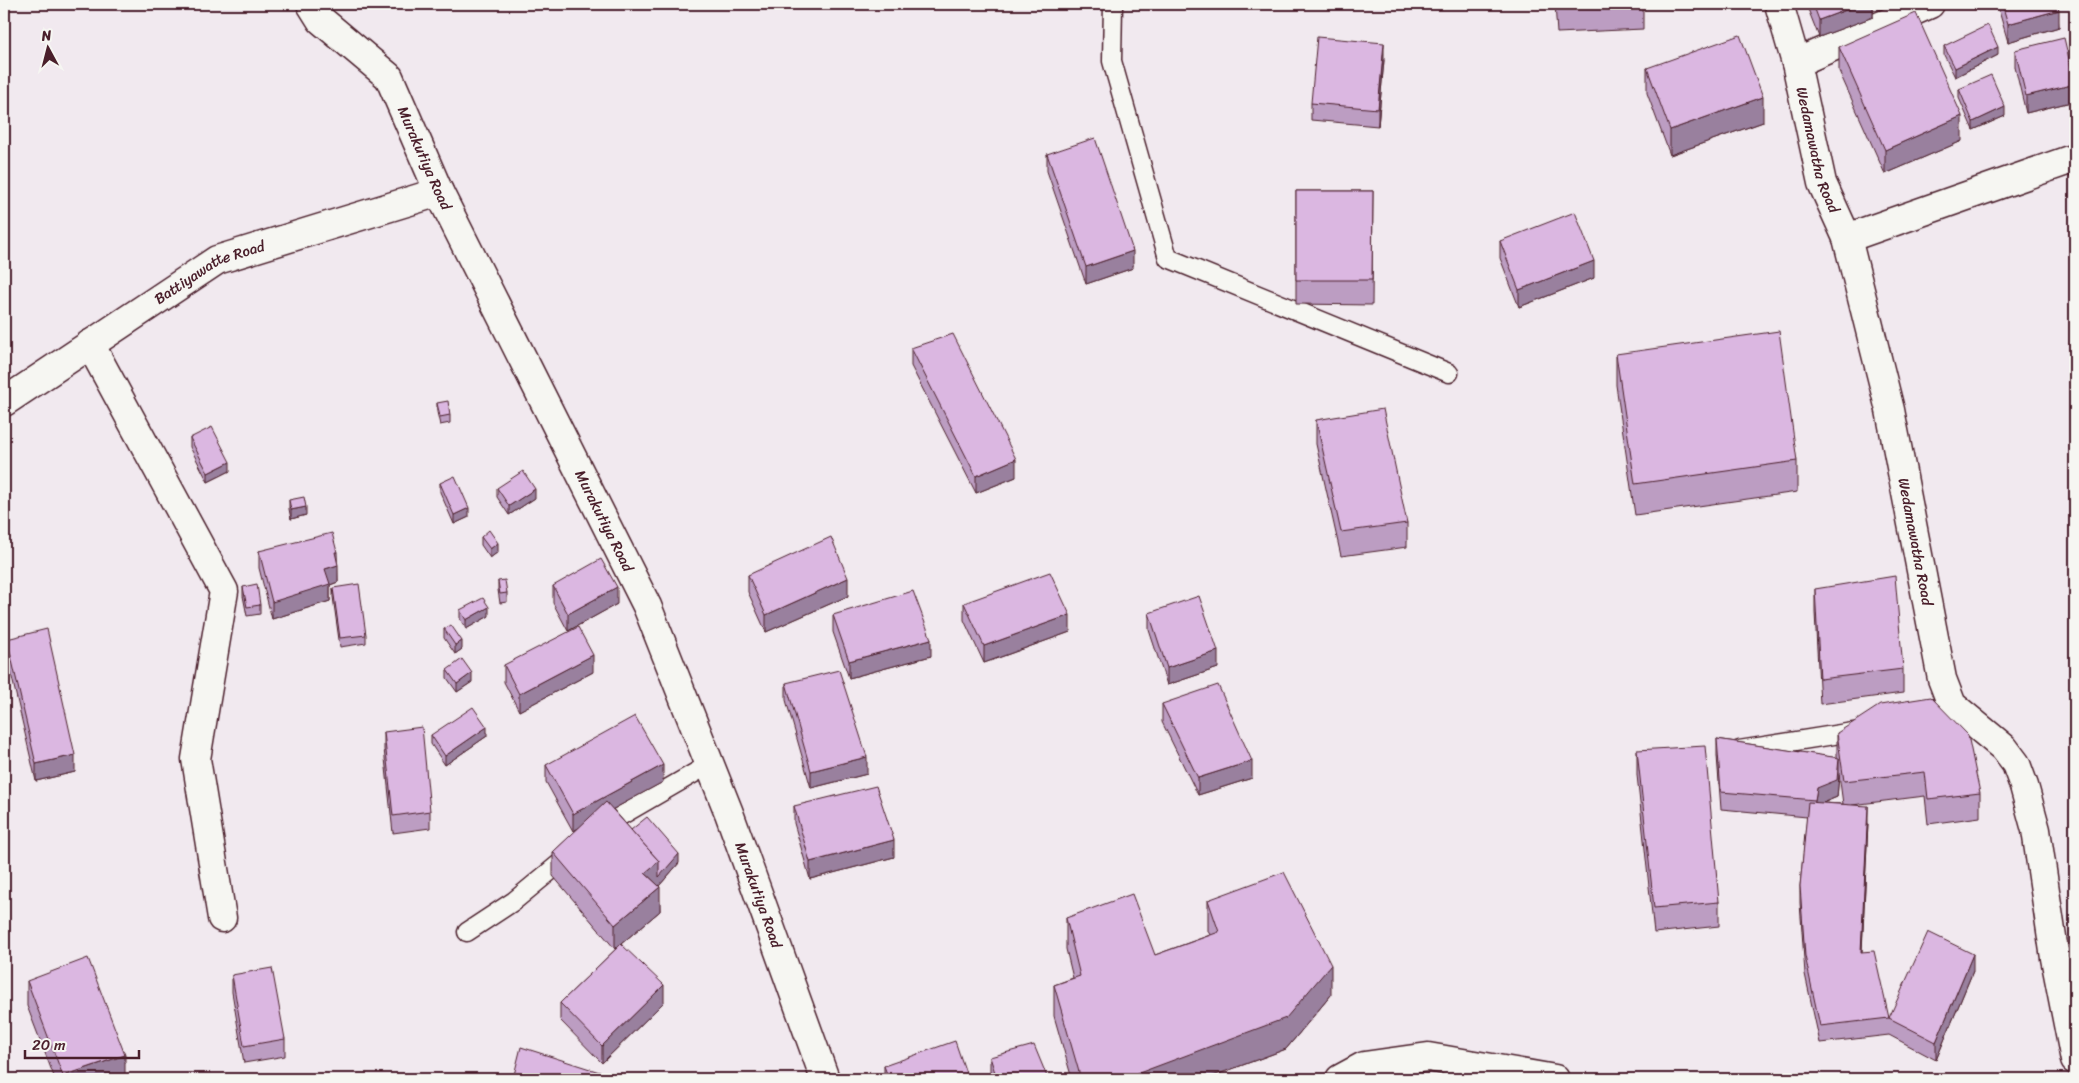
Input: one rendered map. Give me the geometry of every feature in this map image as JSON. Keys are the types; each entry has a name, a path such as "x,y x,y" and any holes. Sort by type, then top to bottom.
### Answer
{"street":[{"name":"Murakutiya Road","path":"311,4 321,20 389,76 439,192 647,606 710,764 825,1079"},
{"name":"Wedamawatha Road","path":"1779,4 1796,63 1822,183 1847,238 1890,410 1942,678 1952,705 1953,716 2004,748 2016,764 2024,786 2036,830 2055,958 2075,1060"},
{"path":"1796,63 1930,4"},
{"path":"1847,238 2075,158"},
{"name":"Battiyawatte Road","path":"4,402 217,260 439,192"},
{"path":"90,344 224,591 196,759 222,918"},
{"path":"1340,1079 1364,1066 1428,1057 1555,1079"}],"lane":[{"path":"1114,4 1112,61 1168,258 1449,372"},
{"path":"1719,753 1875,728"},
{"path":"467,932 514,901 610,822 710,764"}],"building":[{"path":"1557,4 1643,4 1557,8"},
{"path":"1813,4 1862,4 1819,20"},
{"path":"2002,4 2057,4 2059,10 2008,24"},
{"path":"1916,13 1962,116 1885,150 1839,47"},
{"path":"1988,25 1998,47 1955,68 1944,46"},
{"path":"1740,35 1763,97 1670,130 1647,68"},
{"path":"1317,37 1384,43 1378,109 1311,103"},
{"path":"2064,38 2075,84 2026,96 2015,50"},
{"path":"1991,75 2005,107 1973,122 1959,89"},
{"path":"1095,138 1133,251 1086,267 1047,154"},
{"path":"1296,191 1373,191 1372,280 1296,280"},
{"path":"1575,212 1594,261 1519,290 1500,241"},
{"path":"1779,331 1797,461 1635,484 1616,354"},
{"path":"953,334 1016,459 976,476 911,348"},
{"path":"448,401 450,415 440,417 437,403"},
{"path":"1383,409 1407,523 1341,532 1316,420"},
{"path":"212,427 230,462 208,473 190,438"},
{"path":"523,471 535,489 509,506 497,488"},
{"path":"455,476 469,508 454,515 440,483"},
{"path":"304,497 306,507 291,510 289,500"},
{"path":"489,530 498,543 490,549 481,537"},
{"path":"332,533 338,565 325,569 330,584 272,602 259,551"},
{"path":"831,537 848,578 766,615 748,575"},
{"path":"601,559 617,587 568,614 553,586"},
{"path":"1050,572 1070,615 984,646 964,603"},
{"path":"1895,576 1903,669 1820,679 1815,589"},
{"path":"505,580 507,593 500,594 498,581"},
{"path":"257,584 260,605 247,607 243,587"},
{"path":"359,584 366,635 340,638 333,588"},
{"path":"913,591 931,639 849,661 833,615"},
{"path":"1199,596 1218,651 1167,668 1149,613"},
{"path":"483,598 489,607 466,620 460,610"},
{"path":"451,625 462,641 455,645 444,629"},
{"path":"578,627 593,655 519,694 504,665"},
{"path":"47,629 75,755 36,764 7,639"},
{"path":"462,659 472,673 457,684 447,670"},
{"path":"839,670 867,757 811,771 786,683"},
{"path":"1218,685 1252,761 1198,778 1162,704"},
{"path":"1931,697 1968,735 1980,793 1928,799 1925,772 1844,781 1837,733 1880,705"},
{"path":"473,707 487,727 445,756 431,735"},
{"path":"635,716 663,765 573,814 546,765"},
{"path":"422,727 430,811 393,816 384,732"},
{"path":"1717,739 1839,758 1837,780 1817,788 1815,800 1721,792"},
{"path":"1705,746 1719,902 1654,908 1637,750"},
{"path":"876,786 894,840 810,862 794,806"},
{"path":"606,802 659,861 645,873 660,887 615,925 553,852"},
{"path":"1808,802 1868,806 1861,952 1874,951 1889,1018 1820,1026 1805,956 1800,886"},
{"path":"647,817 679,854 659,877 659,861 631,830"},
{"path":"1284,872 1331,965 1286,1018 1123,1079 1081,1079 1054,985 1080,976 1066,918 1132,894 1155,955 1219,932 1208,900"},
{"path":"1928,932 1973,954 1936,1042 1889,1018"},
{"path":"621,944 664,985 602,1046 560,1003"},
{"path":"88,958 125,1055 63,1076 27,981"},
{"path":"272,968 285,1039 244,1046 232,975"},
{"path":"955,1041 968,1079 889,1079 884,1066"},
{"path":"1034,1045 1048,1079 997,1079 990,1057"},
{"path":"521,1047 612,1076 611,1079 513,1079"}]}
